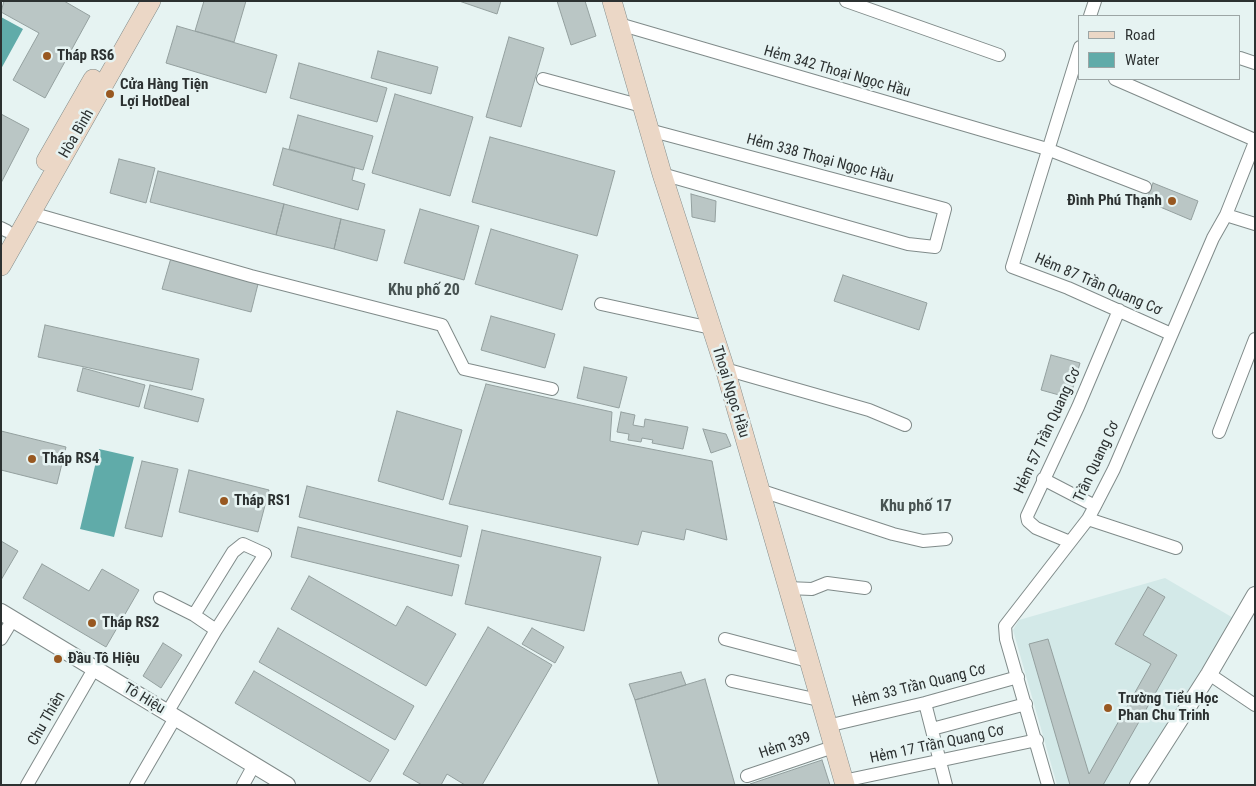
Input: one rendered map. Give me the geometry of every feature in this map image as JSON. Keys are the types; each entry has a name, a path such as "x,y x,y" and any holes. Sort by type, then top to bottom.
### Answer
{"main road":[{"name":"Hòa Bình","path":"3,233 136,1"},
{"name":"Hòa Bình","path":"1,266 151,1"},
{"name":"Thoại Ngọc Hầu","path":"612,1 662,174 724,369 844,783"}],"street":[{"path":"846,1 999,55"},
{"path":"1090,15 1096,1"},
{"name":"Hẻm 342 Thoại Ngọc Hầu","path":"620,24 1047,149 1145,187"},
{"path":"1241,58 1255,63"},
{"path":"1047,149 1077,62"},
{"path":"543,79 642,106"},
{"path":"1117,80 1255,141"},
{"name":"Hẻm 338 Thoại Ngọc Hầu","path":"649,130 945,209 935,248 908,244 662,174"},
{"name":"Trần Quang Cơ","path":"1048,785 1006,639 1004,626 1088,519 1095,506 1114,469 1213,238 1226,215 1255,141"},
{"name":"Hẻm 87 Trần Quang Cơ","path":"1047,149 1012,267 1119,310 1172,334"},
{"path":"31,213 252,276 442,325 464,369 552,389"},
{"path":"1226,215 1255,224"},
{"path":"601,304 711,328"},
{"name":"Hẻm 57 Trần Quang Cơ","path":"1070,542 1036,528 1028,521 1028,511 1078,407 1119,310"},
{"path":"1218,432 1255,339"},
{"path":"724,369 869,410 905,425"},
{"path":"1043,479 1095,506"},
{"path":"759,490 893,534 923,541 946,539"},
{"path":"1088,519 1176,548"},
{"path":"136,785 216,630 265,554 243,544 233,552 194,615"},
{"path":"787,588 812,588 827,583 865,588"},
{"path":"1138,785 1209,674 1255,595"},
{"path":"160,598 194,615 216,630"},
{"path":"1,639 7,616"},
{"name":"Tô Hiệu","path":"7,616 287,785"},
{"path":"725,639 808,661"},
{"name":"Chu Thiên","path":"27,785 94,669"},
{"path":"1209,674 1255,705"},
{"name":"Hẻm 33 Trần Quang Cơ","path":"827,726 925,703 1018,677"},
{"path":"732,682 819,700"},
{"path":"925,703 946,785"},
{"path":"932,729 1026,704"},
{"name":"Hẻm 17 Trần Quang Cơ","path":"844,783 1036,740"},
{"name":"Hẻm 339","path":"747,776 833,747"},
{"path":"243,785 254,765"}],"shaded area":[{"name":"Trường Tiểu Học Phan Chu Trinh","path":"1165,578 1235,619 1135,785 1057,785 1013,630 1019,620"}],"water":[{"path":"1,17 23,29 1,69"},
{"path":"99,449 134,457 114,537 80,529"}],"building":[{"name":"Tháp RS6","path":"4,1 64,1 90,16 45,98 13,80 39,33 1,12"},
{"path":"204,1 246,1 234,42 195,31"},
{"path":"459,1 501,1 497,14"},
{"path":"557,1 585,1 596,36 571,45"},
{"path":"177,26 277,55 266,93 166,63"},
{"path":"509,37 544,48 521,127 486,117"},
{"path":"378,51 438,67 431,94 371,78"},
{"path":"299,63 387,88 377,122 290,98"},
{"path":"395,94 473,117 450,196 372,173"},
{"path":"1,114 29,129 1,183"},
{"path":"298,115 373,136 363,170 289,149"},
{"path":"490,137 615,171 597,236 472,202"},
{"path":"283,148 355,168 352,180 365,184 358,210 273,185"},
{"path":"119,159 155,168 146,203 110,193"},
{"path":"158,171 284,204 276,235 150,202"},
{"name":"Đình Phú Thạnh","path":"1153,183 1198,201 1191,220 1146,201"},
{"path":"691,194 716,201 715,222 692,217"},
{"path":"284,204 341,219 334,249 276,235"},
{"path":"420,209 479,226 464,280 404,263"},
{"path":"341,219 385,230 377,261 334,249"},
{"path":"491,229 578,255 562,310 475,284"},
{"path":"171,258 259,280 251,312 162,289"},
{"path":"843,275 927,303 919,330 834,301"},
{"path":"491,316 555,334 545,368 481,350"},
{"path":"45,325 199,359 192,390 38,357"},
{"path":"1051,355 1080,363 1070,398 1041,390"},
{"path":"584,367 627,377 619,408 577,398"},
{"path":"83,368 145,385 139,407 77,391"},
{"path":"486,384 612,412 610,441 712,461 727,540 686,529 684,540 642,531 638,545 449,504"},
{"path":"150,385 204,399 198,422 144,408"},
{"path":"397,411 462,430 443,500 378,481"},
{"path":"621,412 635,415 633,425 644,427 645,419 688,427 683,449 652,443 653,440 642,438 641,442 628,440 629,434 617,432"},
{"path":"703,429 726,434 731,446 711,453"},
{"name":"Tháp RS4","path":"1,431 66,447 57,484 1,470"},
{"path":"142,461 178,469 162,537 125,528"},
{"name":"Tháp RS1","path":"189,470 269,490 258,532 179,512"},
{"path":"307,486 468,526 461,557 299,517"},
{"path":"298,527 459,565 452,596 291,557"},
{"path":"482,530 601,557 584,631 465,604"},
{"path":"1,541 18,551 1,580"},
{"name":"Tháp RS2","path":"42,564 89,591 102,569 139,590 106,647 23,598"},
{"path":"309,576 396,626 407,606 456,634 426,686 291,609"},
{"path":"1148,587 1165,597 1143,635 1177,655 1103,785 1070,785 1029,644 1048,639 1089,774 1151,664 1115,644"},
{"path":"488,627 552,665 482,785 465,785 447,774 441,785 422,785 403,774"},
{"path":"278,628 414,706 395,740 259,662"},
{"path":"532,628 564,647 555,663 522,644"},
{"path":"163,643 182,655 161,688 143,676"},
{"path":"254,671 389,750 370,782 235,703"},
{"path":"681,672 686,685 635,700 629,684"},
{"path":"705,679 735,785 659,785 635,700"},
{"path":"822,760 830,785 750,785 750,784"}],"place":[{"name":"Tháp RS6","path":"47,56"},
{"name":"Cửa Hàng Tiện Lợi HotDeal","path":"110,94"},
{"name":"Đình Phú Thạnh","path":"1172,201"},
{"name":"Tháp RS4","path":"32,459"},
{"name":"Tháp RS1","path":"224,501"},
{"name":"Tháp RS2","path":"92,623"},
{"name":"Đầu Tô Hiệu","path":"58,659"},
{"name":"Trường Tiểu Học Phan Chu Trinh","path":"1108,708"}],"district":[{"name":"Khu phố 20","path":"424,291"},
{"name":"Khu phố 17","path":"916,507"}]}
